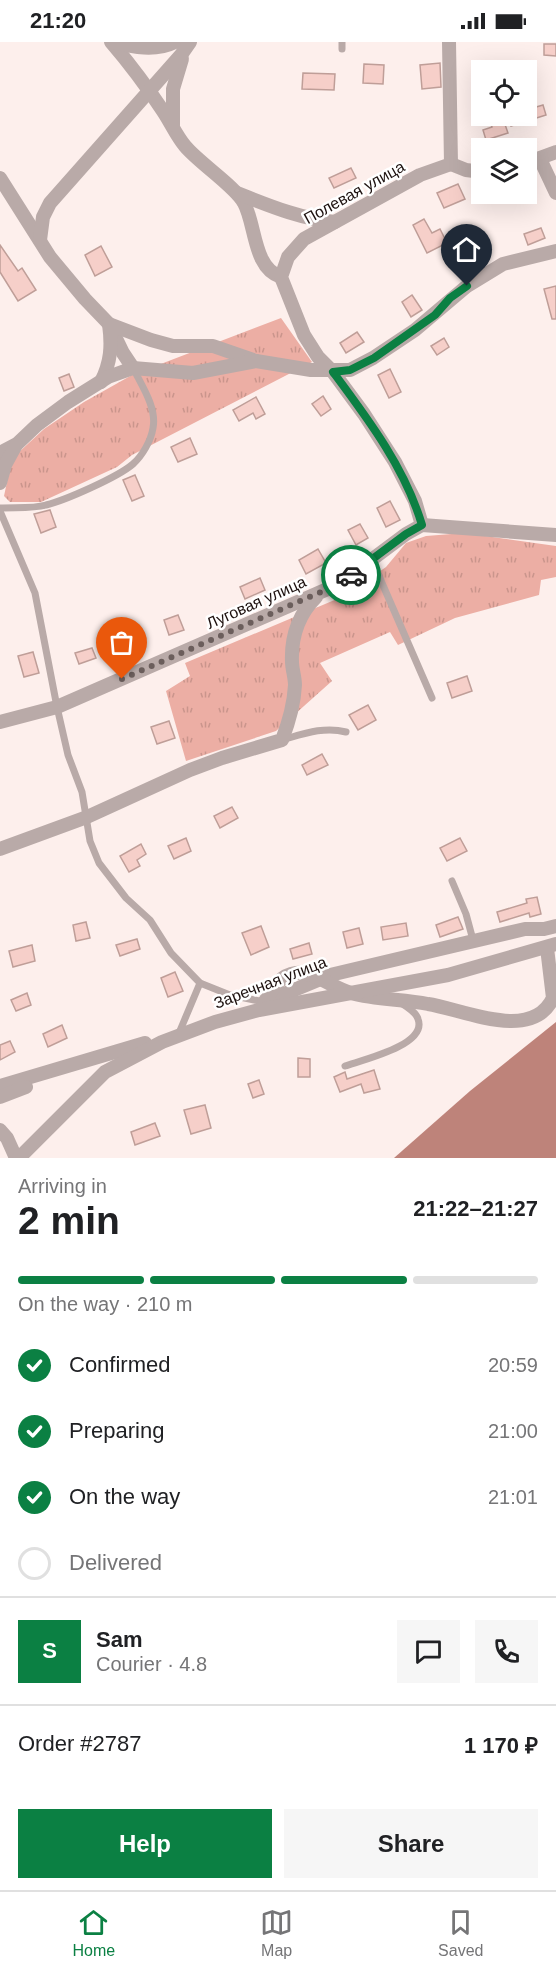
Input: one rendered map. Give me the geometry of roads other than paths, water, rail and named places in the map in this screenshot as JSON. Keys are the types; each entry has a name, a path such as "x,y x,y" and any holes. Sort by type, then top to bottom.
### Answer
{"street":[{"path":"112,42 136,47 184,43"},
{"path":"112,42 149,91 174,131 201,163 243,200 251,218 264,265 274,275 281,277 304,335 318,357 333,372 395,462 415,501 422,525 556,535"},
{"path":"449,42 451,164 471,171"},
{"path":"40,240 45,209 149,91 184,43"},
{"path":"174,131 173,88 184,43"},
{"path":"537,160 556,152"},
{"path":"540,159 556,193"},
{"name":"Полевая улица","path":"281,277 288,257 304,239 420,174 451,164"},
{"path":"0,178 51,257 109,324 133,368"},
{"path":"235,192 271,207 318,221 335,222"},
{"path":"109,324 173,346 213,346 256,361 311,370 333,372 350,370 374,358 435,315 450,298 503,264 556,251"},
{"path":"100,382 106,371 111,352 109,324"},
{"path":"0,453 17,444 37,425 68,402 100,382 133,368 193,373 256,361"},
{"path":"0,483 5,465 17,444"},
{"name":"Луговая улица","path":"0,722 57,707 339,584 406,534 422,525"},
{"path":"0,849 87,817 190,770 282,740 288,724 295,683 292,656 294,634 305,608 321,591"},
{"name":"Заречная улица","path":"0,1086 215,1022 262,1006 320,980 525,928 544,929 556,926"},
{"path":"262,1006 348,992 448,975 551,946 553,998 542,1013 520,1022 455,1012 430,1004 370,998 348,992 320,980"},
{"path":"0,1130 7,1138 17,1158 105,1072 162,1042 215,1022"},
{"path":"0,1097 84,1061"}],"lane":[{"path":"133,368 145,392 153,416 151,434 137,460 109,478 45,505 0,510 35,593 68,755 82,792 90,841 99,863 108,878 150,920 171,953 200,983 262,1006"},
{"path":"372,559 432,698"},
{"path":"282,740 318,730 336,729 346,732"},
{"path":"452,881 466,914 473,940"},
{"path":"179,1032 200,983"},
{"path":"345,1065 398,1048 416,1034 419,1027 418,1019 398,1000"}]}
